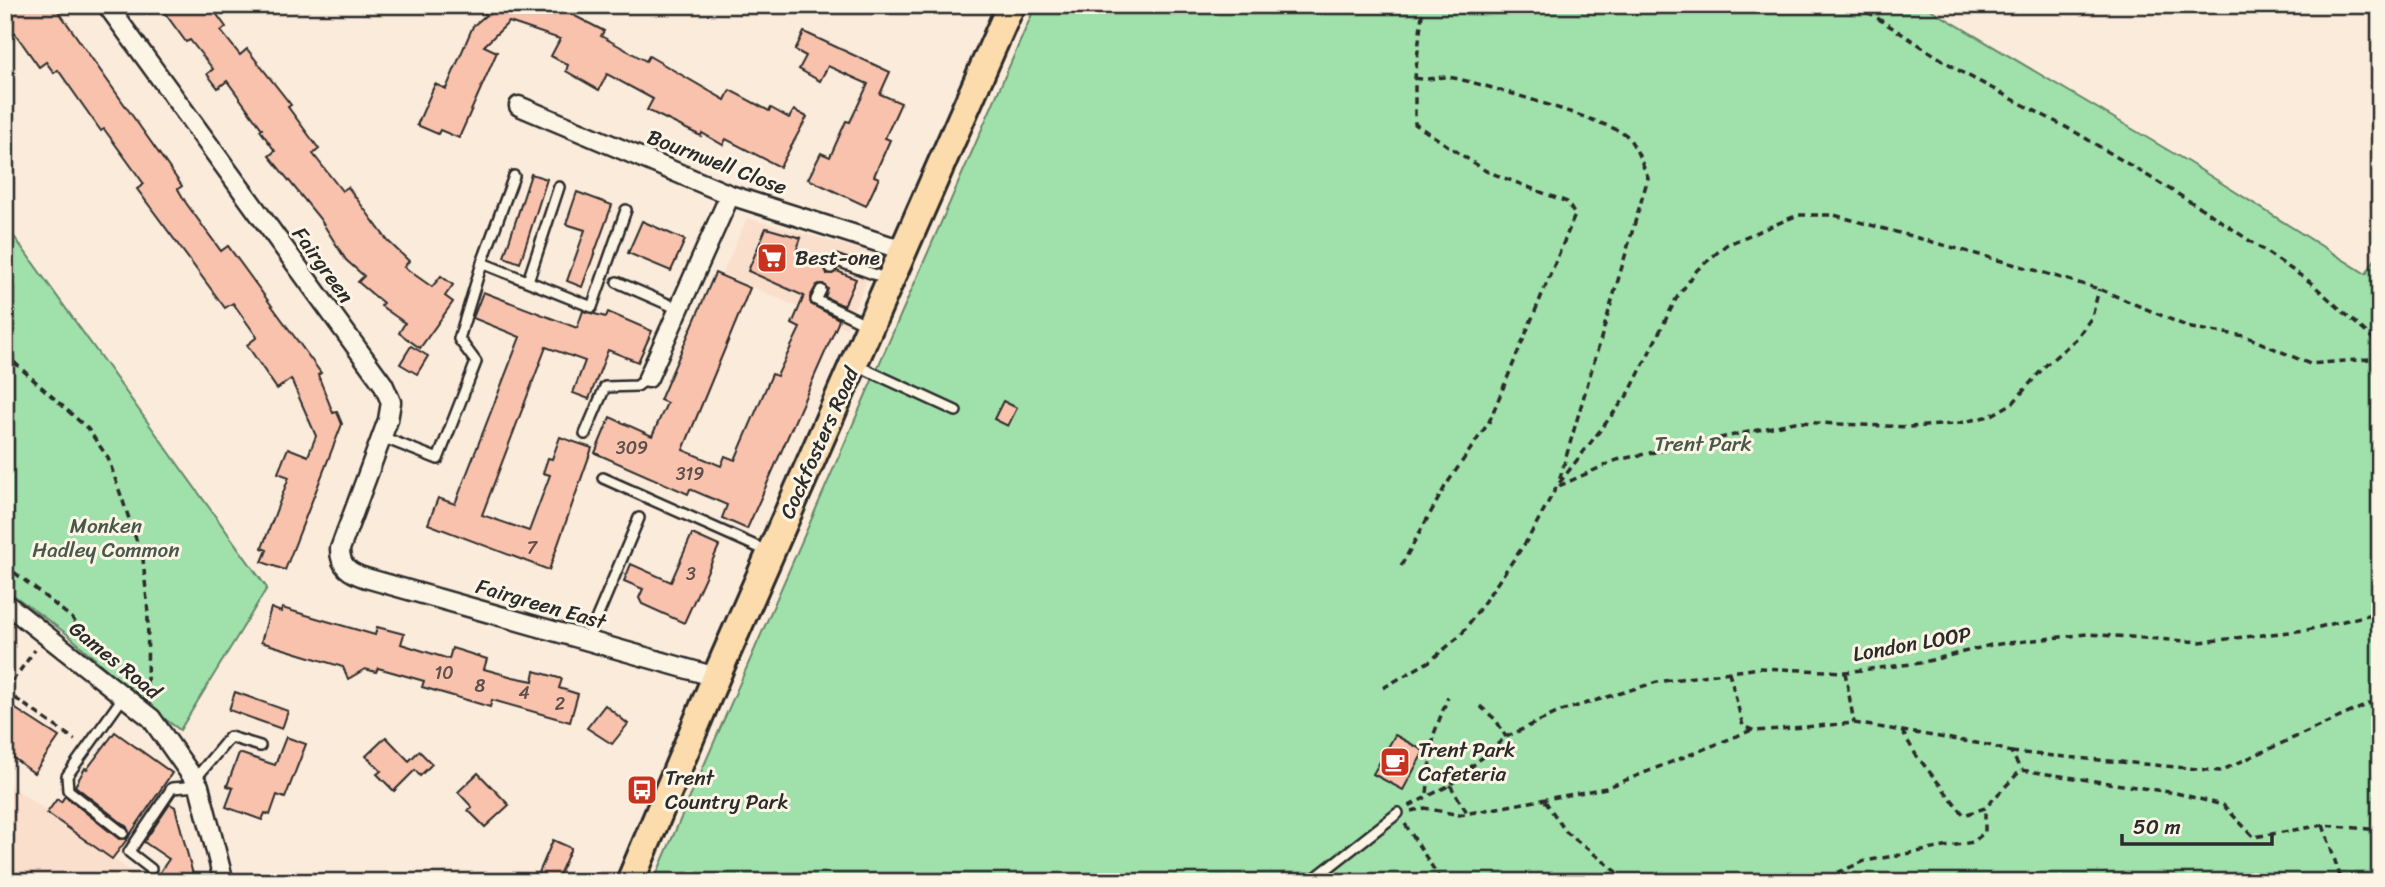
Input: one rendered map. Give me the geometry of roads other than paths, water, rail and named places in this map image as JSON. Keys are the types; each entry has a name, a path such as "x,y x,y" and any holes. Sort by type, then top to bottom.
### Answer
{"main road":[{"name":"Cockfosters Road","path":"630,882 716,677 1011,5"}],"street":[{"name":"Fairgreen","path":"107,5 383,384 391,402 382,437 340,550 344,566 354,574"},
{"name":"Bournwell Close","path":"519,106 730,195 903,250"},
{"path":"648,378 730,195"},
{"name":"Fairgreen East","path":"354,574 716,677"},
{"name":"Games Road","path":"5,603 152,719 197,783 223,882"}],"lane":[{"path":"382,437 438,459 476,362 459,339 482,263 514,176"},
{"path":"528,281 559,187"},
{"path":"482,263 592,307 626,210"},
{"path":"831,268 835,260 890,280"},
{"path":"617,282 679,309"},
{"path":"821,290 816,300 870,326"},
{"path":"853,364 956,411"},
{"path":"585,434 605,387 637,386 648,378"},
{"path":"603,478 771,553"},
{"path":"587,641 639,518"},
{"path":"123,833 68,790 67,776 124,696"},
{"path":"151,869 128,852 172,788 197,783 230,737 261,746"},
{"path":"1310,882 1398,813"}],"place":[{"name":"Best-one","path":"772,258"},
{"name":"Trent Park Cafeteria","path":"1395,762"},
{"name":"Trent Country Park","path":"642,790"}],"park label":[{"name":"Trent Park","path":"1703,444"},
{"name":"Monken Hadley Common","path":"106,538"}]}
